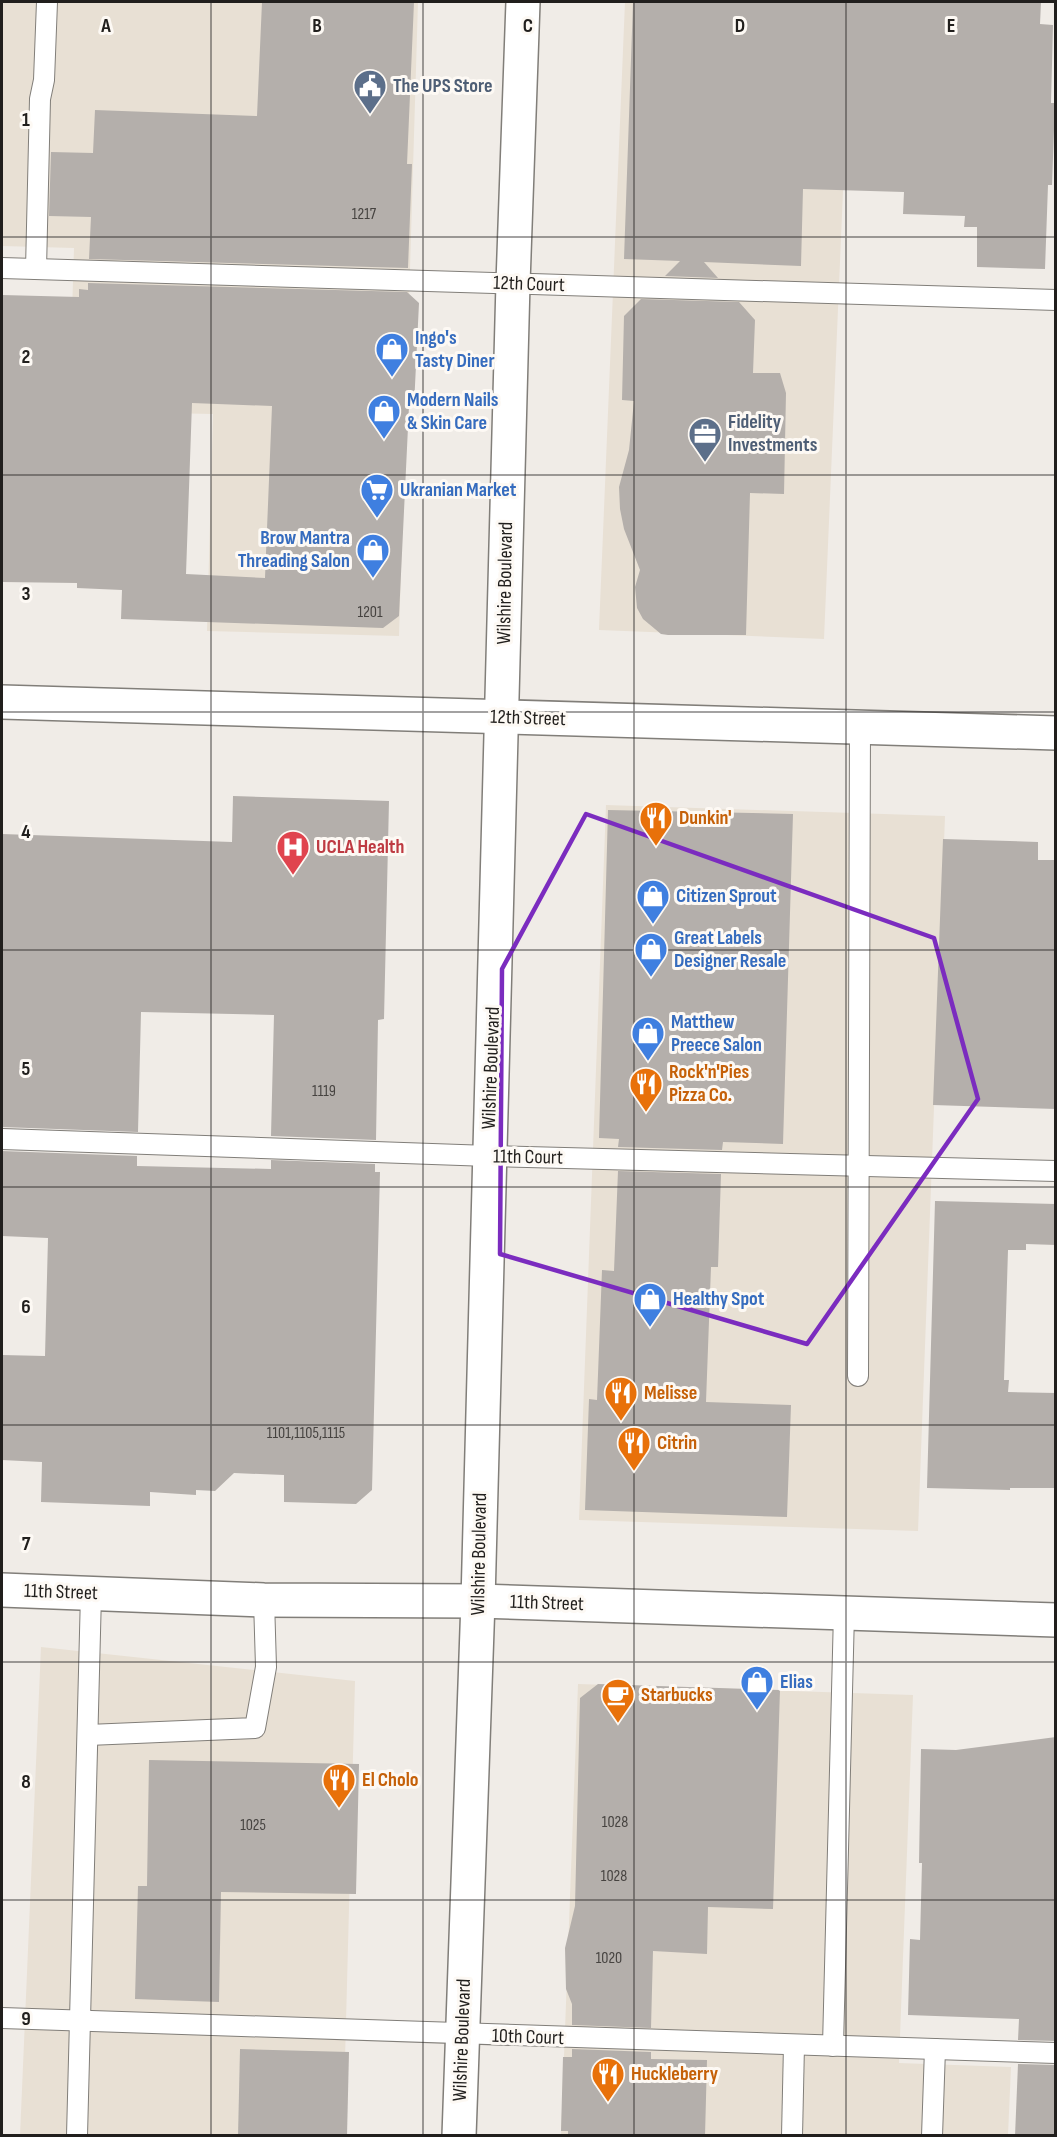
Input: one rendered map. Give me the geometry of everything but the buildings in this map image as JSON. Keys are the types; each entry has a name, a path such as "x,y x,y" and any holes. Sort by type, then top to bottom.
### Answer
{"main road":[{"name":"Wilshire Boulevard","path":"459,2136 478,1601 513,283 523,2"},
{"name":"12th Street","path":"2,702 1056,733"},
{"name":"11th Street","path":"2,1590 264,1600 478,1601 1056,1620"}],"lane":[{"path":"36,269 40,99 44,80 47,2"},
{"name":"12th Court","path":"2,268 1056,300"},
{"path":"858,1376 860,727"},
{"name":"11th Court","path":"2,1139 489,1156 1056,1170"},
{"path":"77,2136 92,1594"},
{"path":"88,1735 255,1728 266,1667 264,1600"},
{"path":"833,2046 844,1613"},
{"name":"10th Court","path":"2,2018 1056,2053"},
{"path":"792,2136 794,2045"},
{"path":"932,2136 935,2049"}],"highlighted area":[{"path":"586,814 934,938 978,1099 807,1344 500,1254 502,969"}],"shaded area":[{"path":"2,2 418,2 399,636 207,631 213,414 69,411 74,248 2,246"},
{"path":"625,2 851,2 824,639 599,630"},
{"path":"606,805 945,816 918,1531 579,1520"},
{"path":"41,1647 355,1681 343,2135 20,2136"},
{"path":"578,1684 913,1695 899,2063 1011,2067 1008,2135 561,2136"}],"place":[{"name":"The UPS Store","path":"370,115"},
{"name":"Ingo's Tasty Diner","path":"392,378"},
{"name":"Modern Nails & Skin Care","path":"384,440"},
{"name":"Fidelity Investments","path":"705,463"},
{"name":"Ukranian Market","path":"377,519"},
{"name":"Brow Mantra Threading Salon","path":"373,579"},
{"name":"Dunkin'","path":"656,847"},
{"name":"UCLA Health","path":"293,876"},
{"name":"Citizen Sprout","path":"653,925"},
{"name":"Great Labels Designer Resale","path":"651,978"},
{"name":"Matthew Preece Salon","path":"648,1062"},
{"name":"Rock'n'Pies Pizza Co.","path":"646,1113"},
{"name":"Healthy Spot","path":"650,1328"},
{"name":"Melisse","path":"621,1422"},
{"name":"Citrin","path":"634,1472"},
{"name":"Elias","path":"757,1711"},
{"name":"Starbucks","path":"618,1724"},
{"name":"El Cholo","path":"339,1809"},
{"name":"Huckleberry","path":"608,2103"}]}
